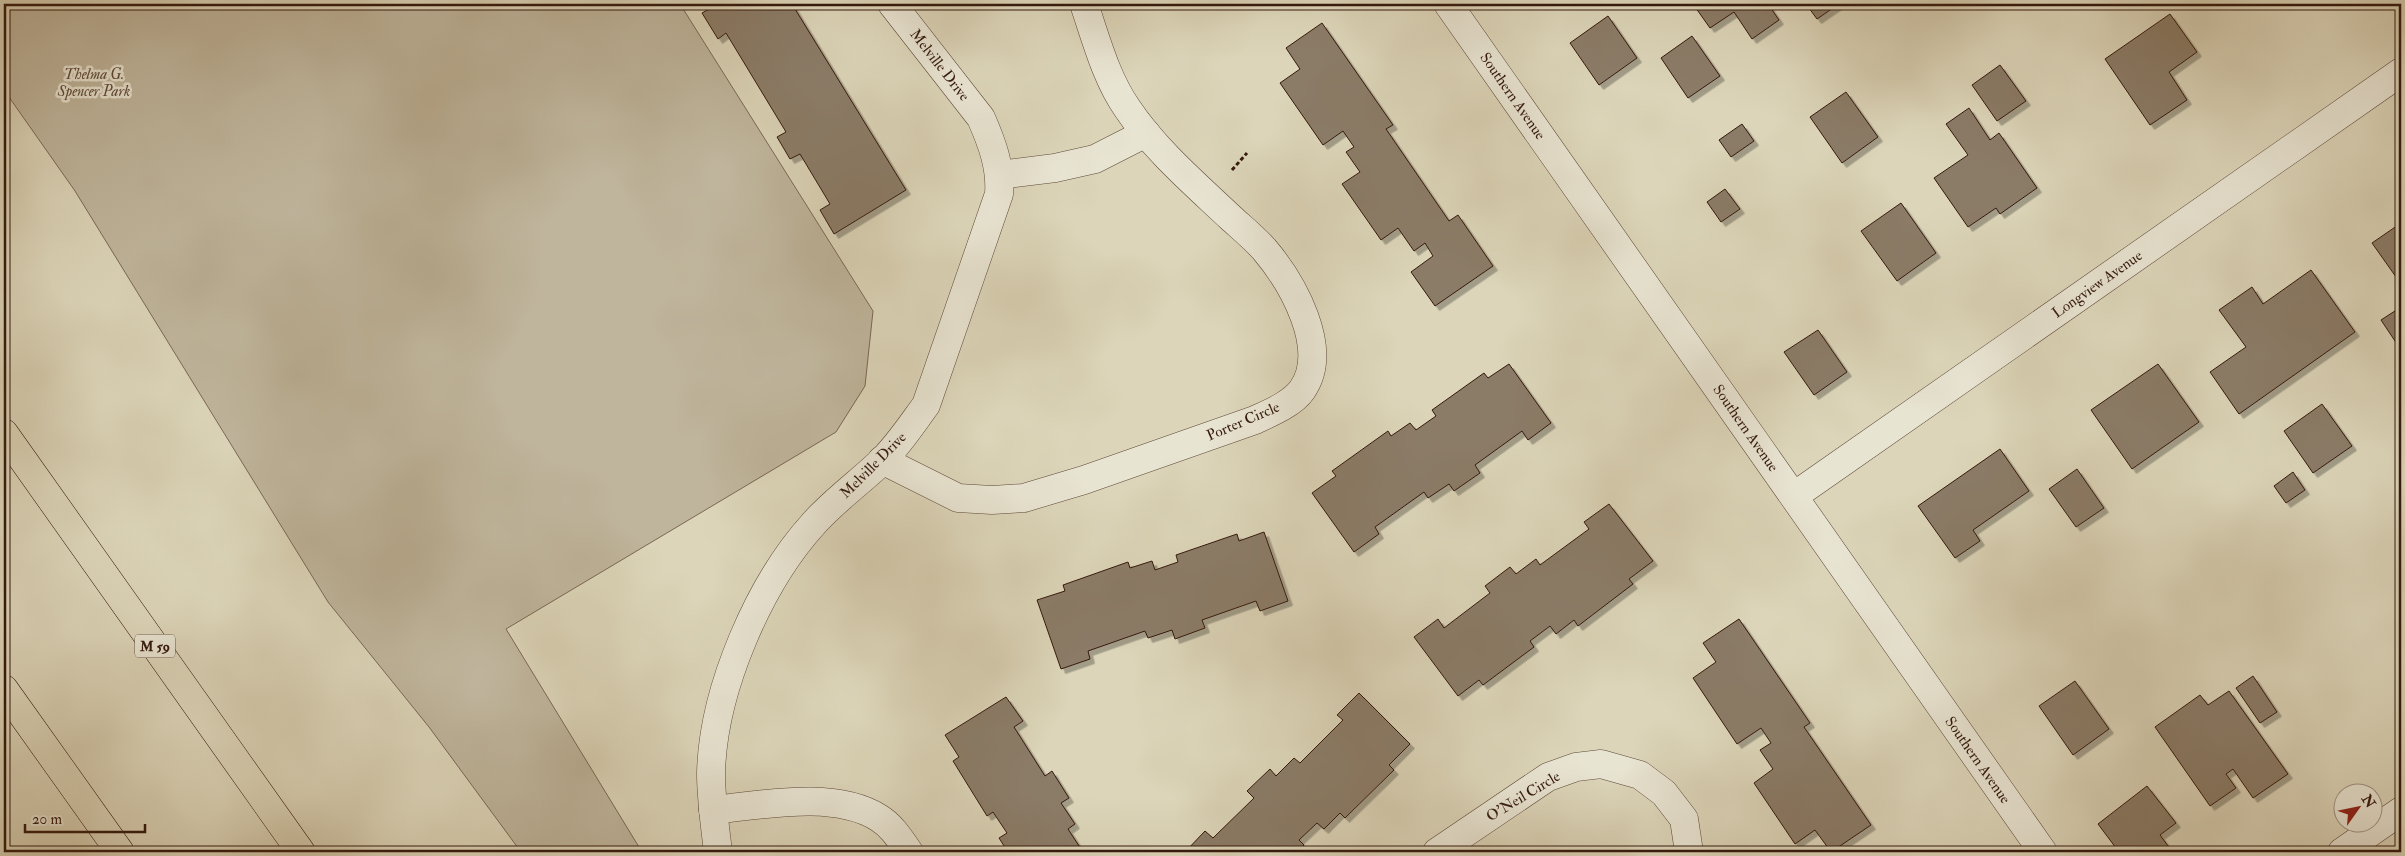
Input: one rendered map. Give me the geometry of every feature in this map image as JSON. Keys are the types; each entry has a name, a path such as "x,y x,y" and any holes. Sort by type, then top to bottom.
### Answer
{"highway":[{"name":"M 59","path":"4,432 301,852"},
{"path":"4,690 120,852"}],"street":[{"name":"Melville Drive","path":"718,852 713,810 712,772 717,729 730,678 749,622 774,574 815,522 882,460 906,434 926,405 999,194 1000,175 990,140 981,118 892,4"},
{"name":"Porter Circle","path":"882,460 958,498 992,500 1024,498 1084,480 1255,420 1279,409 1302,391 1312,372 1312,346 1304,317 1291,288 1264,250 1183,172 1146,133 1113,86 1084,4"},
{"name":"Southern Avenue","path":"1448,4 2043,852"},
{"name":"Longview Avenue","path":"1794,496 2401,72"},
{"path":"1000,175 1055,168 1096,159 1146,133"},
{"name":"O'Neil Circle","path":"1437,852 1548,777 1576,767 1602,764 1640,775 1664,793 1684,820 1689,852"},
{"path":"713,810 798,801 838,803 878,818 896,834 909,852"},
{"path":"2342,852 2401,811"}],"green space":[{"name":"Thelma G. Spencer Park","path":"4,4 680,4 873,311 865,386 836,432 506,629 642,852 521,852 429,727 328,602 75,191 4,90"}],"building":[{"path":"708,4 792,4 906,190 834,234 820,210 830,204 800,154 790,159 777,137 786,132 726,33 718,39 702,13 711,8"},
{"path":"1693,4 1768,4 1779,20 1752,39 1734,12 1710,28"},
{"path":"1806,4 1839,4 1817,19"},
{"path":"2170,14 2197,52 2169,72 2187,100 2150,125 2105,59"},
{"path":"1608,16 1637,58 1599,85 1570,43"},
{"path":"1322,23 1393,125 1386,129 1449,221 1458,215 1493,266 1435,306 1411,272 1433,256 1425,243 1414,251 1398,228 1381,240 1342,184 1360,172 1346,152 1354,147 1343,131 1323,145 1280,83 1300,69 1286,48"},
{"path":"1692,36 1720,76 1688,98 1661,58"},
{"path":"2000,65 2026,101 1997,121 1972,85"},
{"path":"1846,92 1878,137 1842,163 1810,117"},
{"path":"1969,108 1990,140 1999,133 2037,188 2000,214 1996,208 1968,227 1934,178 1968,155 1946,124"},
{"path":"1742,124 1754,141 1731,157 1719,140"},
{"path":"1725,189 1740,209 1721,222 1707,202"},
{"path":"1901,203 1936,253 1897,281 1861,231"},
{"path":"2401,223 2401,284 2372,243"},
{"path":"2311,270 2355,332 2239,414 2210,372 2246,347 2219,310 2252,287 2263,304"},
{"path":"2401,307 2401,350 2381,320"},
{"path":"1818,330 1847,372 1814,395 1784,352"},
{"path":"1509,364 1551,423 1528,440 1522,431 1475,465 1480,473 1454,491 1449,484 1428,498 1424,492 1375,527 1379,534 1354,552 1312,493 1336,476 1332,471 1388,431 1391,436 1410,423 1416,430 1436,416 1432,410 1484,373 1488,378"},
{"path":"2158,364 2199,422 2132,469 2091,410"},
{"path":"2322,404 2352,446 2313,473 2284,431"},
{"path":"2000,449 2029,491 1973,530 1980,541 1955,558 1918,506"},
{"path":"2077,469 2104,508 2076,527 2049,489"},
{"path":"2293,472 2305,490 2286,503 2274,486"},
{"path":"1609,504 1653,561 1629,579 1633,584 1578,626 1574,620 1556,634 1550,626 1530,641 1534,647 1483,685 1479,680 1458,696 1414,637 1438,619 1444,628 1490,593 1485,586 1510,567 1516,574 1536,559 1540,565 1589,529 1584,522"},
{"path":"1264,532 1288,601 1260,611 1256,601 1202,620 1205,628 1175,639 1172,630 1148,638 1145,631 1088,651 1090,659 1061,669 1037,600 1065,591 1063,585 1128,562 1130,568 1152,561 1155,570 1178,562 1176,555 1237,534 1239,541"},
{"path":"1739,619 1810,723 1804,727 1871,825 1831,852 1815,830 1795,844 1754,783 1773,769 1760,750 1771,743 1761,728 1737,744 1693,678 1716,662 1703,643"},
{"path":"2253,676 2277,712 2260,723 2236,688"},
{"path":"2075,681 2109,729 2073,755 2039,706"},
{"path":"2229,691 2288,774 2253,798 2233,769 2226,774 2236,788 2210,806 2155,727 2200,695 2208,705"},
{"path":"1359,693 1410,744 1389,765 1394,770 1345,818 1340,813 1324,829 1317,823 1299,840 1304,845 1297,852 1185,852 1205,831 1213,838 1254,798 1247,791 1270,769 1276,776 1294,758 1300,763 1343,720 1337,715"},
{"path":"1006,697 1023,721 1014,727 1045,776 1052,771 1069,798 1061,803 1075,824 1068,829 1083,852 1008,852 999,838 1007,833 993,812 987,816 953,761 959,757 945,735"},
{"path":"2147,786 2176,823 2160,835 2171,850 2168,852 2119,852 2098,824"}]}
